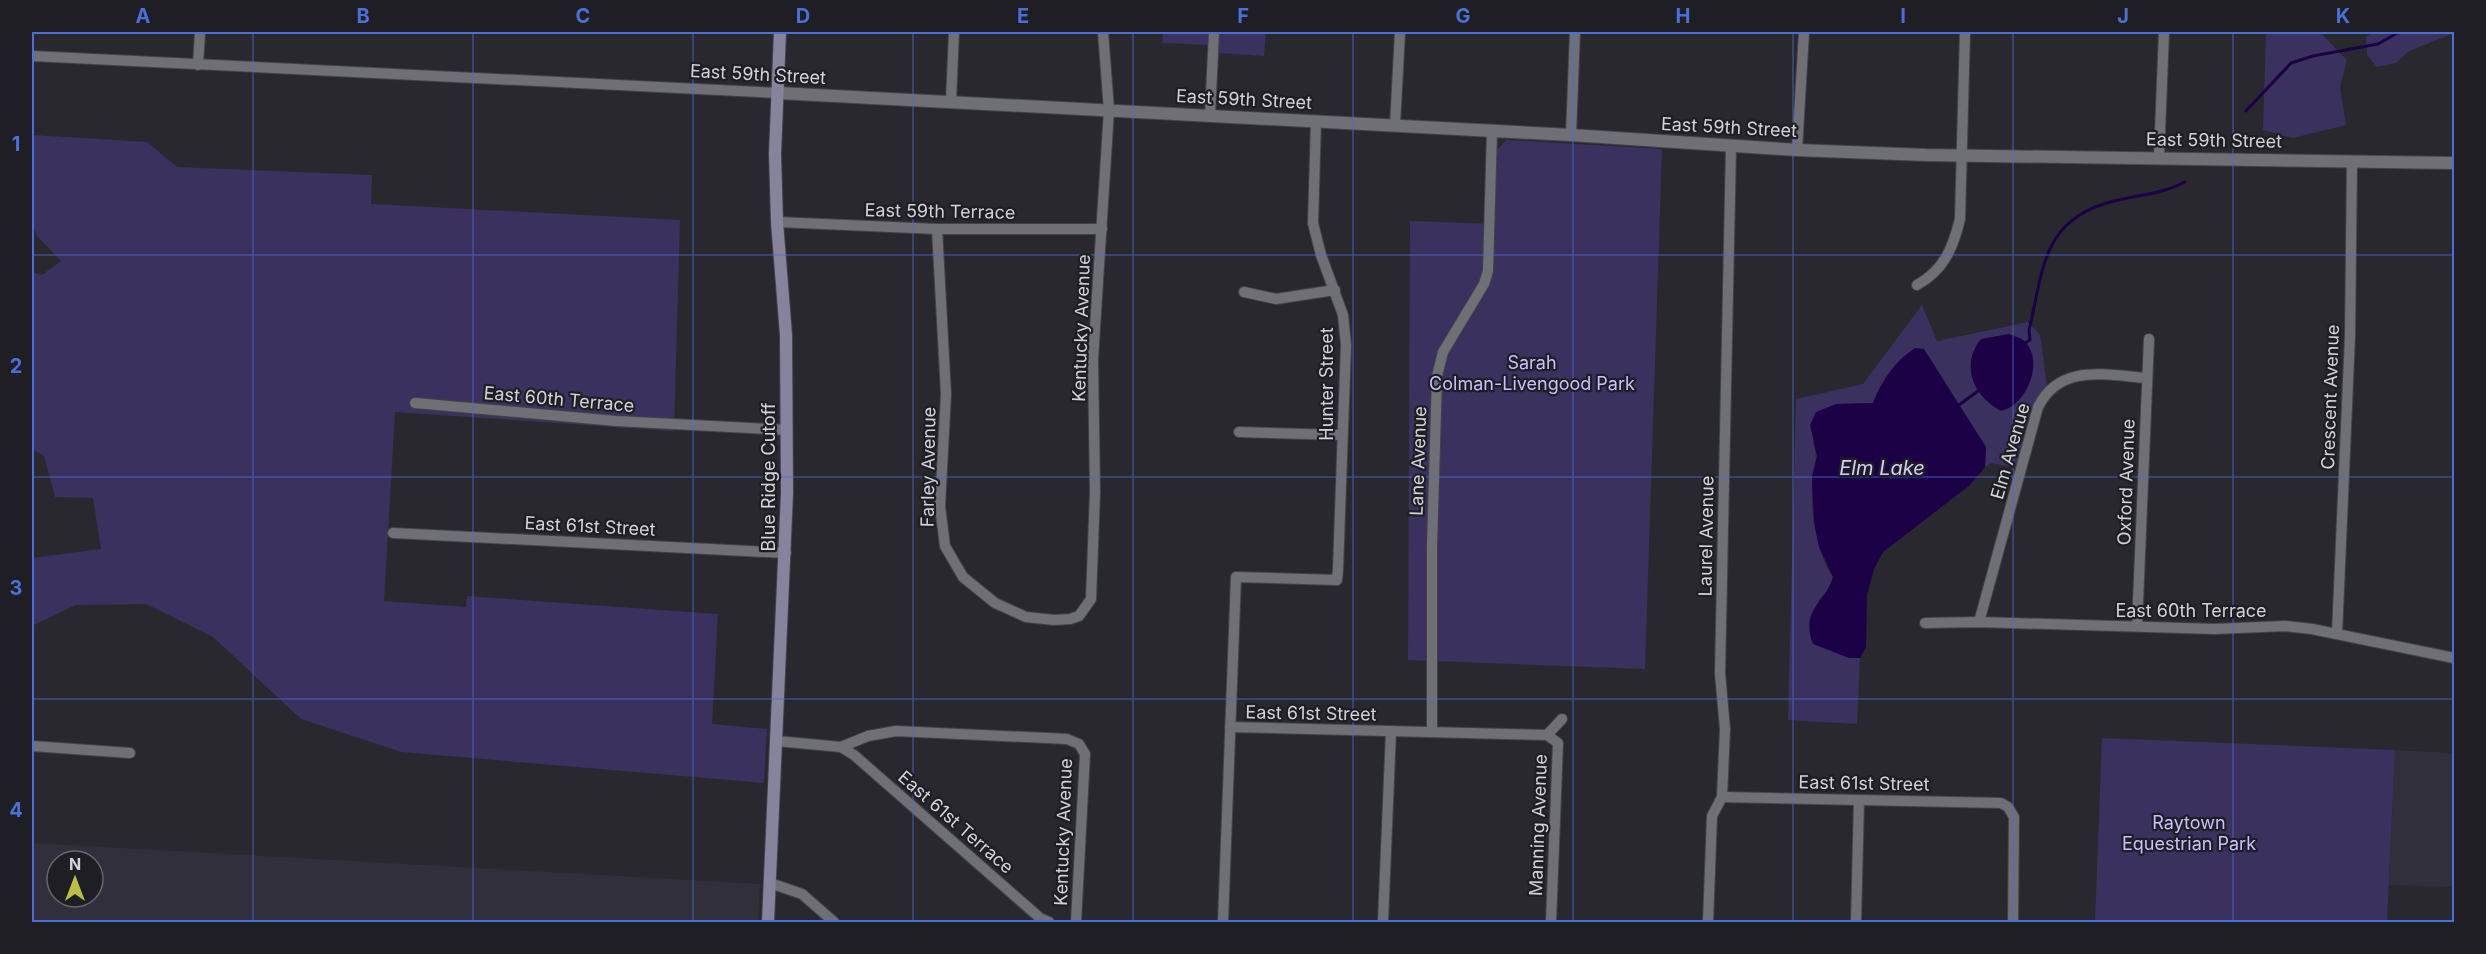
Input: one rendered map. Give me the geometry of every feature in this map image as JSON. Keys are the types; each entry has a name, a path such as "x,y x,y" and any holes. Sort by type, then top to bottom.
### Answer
{"main road":[{"name":"Blue Ridge Cutoff","path":"768,922 786,553 786,336 777,222 775,154 780,32"}],"street":[{"path":"198,64 200,32"},
{"path":"951,101 954,32"},
{"name":"Kentucky Avenue","path":"1073,618 1088,607 1091,599 1095,492 1093,359 1109,110 1103,32"},
{"path":"1210,115 1214,32"},
{"path":"1395,125 1400,32"},
{"path":"1571,135 1575,32"},
{"path":"1797,150 1803,32"},
{"path":"1917,285 1931,277 1943,265 1955,240 1960,219 1965,32"},
{"path":"2159,157 2164,32"},
{"name":"East 59th Street","path":"32,56 951,101 1571,135 1797,150 2454,163"},
{"name":"Hunter Street","path":"1230,727 1236,577 1337,580 1346,345 1343,315 1320,255 1313,223 1316,121"},
{"name":"Lane Avenue","path":"1432,732 1431,547 1437,375 1443,352 1484,284 1488,271 1492,131"},
{"name":"Laurel Avenue","path":"1708,922 1712,816 1722,797 1725,729 1720,661 1731,147"},
{"name":"Crescent Avenue","path":"2337,634 2350,336 2352,161"},
{"name":"East 59th Terrace","path":"777,222 937,229 1102,229"},
{"name":"Farley Avenue","path":"937,229 946,394 940,506 945,546 963,577 995,603 1026,617 1054,620 1073,618"},
{"path":"1244,292 1276,299 1335,290"},
{"name":"Oxford Avenue","path":"2137,626 2149,339"},
{"name":"Elm Avenue","path":"1979,622 2038,407 2044,395 2056,383 2076,374 2147,378"},
{"name":"East 60th Terrace","path":"415,403 616,421 787,430"},
{"path":"1239,432 1342,435"},
{"name":"East 61st Street","path":"393,533 786,553"},
{"name":"East 60th Terrace","path":"1925,624 1979,622 2216,629 2285,626 2337,634 2454,658"},
{"path":"1432,732 1547,735 1562,719"},
{"path":"1223,922 1230,727"},
{"name":"East 61st Street","path":"1230,727 1432,732"},
{"path":"1383,922 1391,731"},
{"name":"Kentucky Avenue","path":"841,747 868,736 896,732 1067,739 1079,744 1085,754 1076,922"},
{"name":"Manning Avenue","path":"1547,735 1556,739 1558,743 1551,922"},
{"path":"777,741 841,747"},
{"path":"32,746 130,753"},
{"name":"East 61st Terrace","path":"841,747 854,755 1040,918 1049,922"},
{"name":"East 61st Street","path":"1722,797 2001,803 2014,817 2013,922"},
{"path":"1856,922 1859,800"},
{"path":"770,883 802,894 834,922"}],"shaded area":[{"path":"2395,750 2454,753 2454,887 2389,885"},
{"path":"32,843 760,884 758,922 32,922"}],"green space":[{"path":"1163,32 1266,32 1264,56 1218,53 1208,45 1162,43"},
{"path":"2266,32 2320,32 2347,60 2340,87 2346,125 2293,138 2263,130"},
{"path":"2373,32 2454,33 2409,51 2396,63 2377,67 2367,55 2366,37"},
{"path":"32,135 147,142 177,167 372,175 371,204 680,220 674,431 395,412 384,601 466,607 467,596 718,614 712,724 767,729 764,783 401,752 301,719 213,637 146,604 76,605 32,626 32,558 101,549 93,498 55,497 44,456 32,449 32,272 42,275 61,261 37,236 32,225"},
{"name":"Sarah Colman-Livengood Park","path":"1506,140 1662,149 1645,669 1408,660 1410,221 1495,224 1497,150"},
{"path":"1922,305 1937,341 2028,322 2040,335 2047,386 2030,414 2017,468 1991,463 1985,467 1986,447 1879,389 1873,403 1837,404 1813,443 1816,459 1812,474 1812,505 1818,543 1833,577 1829,590 1818,600 1849,658 1860,658 1857,724 1788,720 1796,399 1863,384"},
{"name":"Raytown Equestrian Park","path":"2102,738 2395,750 2387,922 2095,922"}],"water":[{"path":"2009,334 2023,340 2030,348 2033,369 2030,381 2019,400 2001,411 1991,405 1977,388 1973,379 1971,359 1981,339"},
{"name":"Elm Lake","path":"1915,348 1924,349 1986,447 1985,467 1970,485 1883,552 1874,569 1867,595 1866,647 1860,658 1849,658 1813,644 1810,632 1815,607 1833,577 1819,547 1814,522 1812,477 1817,456 1810,425 1816,412 1836,404 1873,403 1890,372"}],"waterway":[{"path":"2246,111 2291,63 2313,56 2378,44 2399,32"},
{"path":"2025,343 2030,340 2029,330 2043,267 2059,234 2072,220 2090,209 2114,201 2159,192 2185,182"},
{"path":"1959,405 1978,391"}]}
